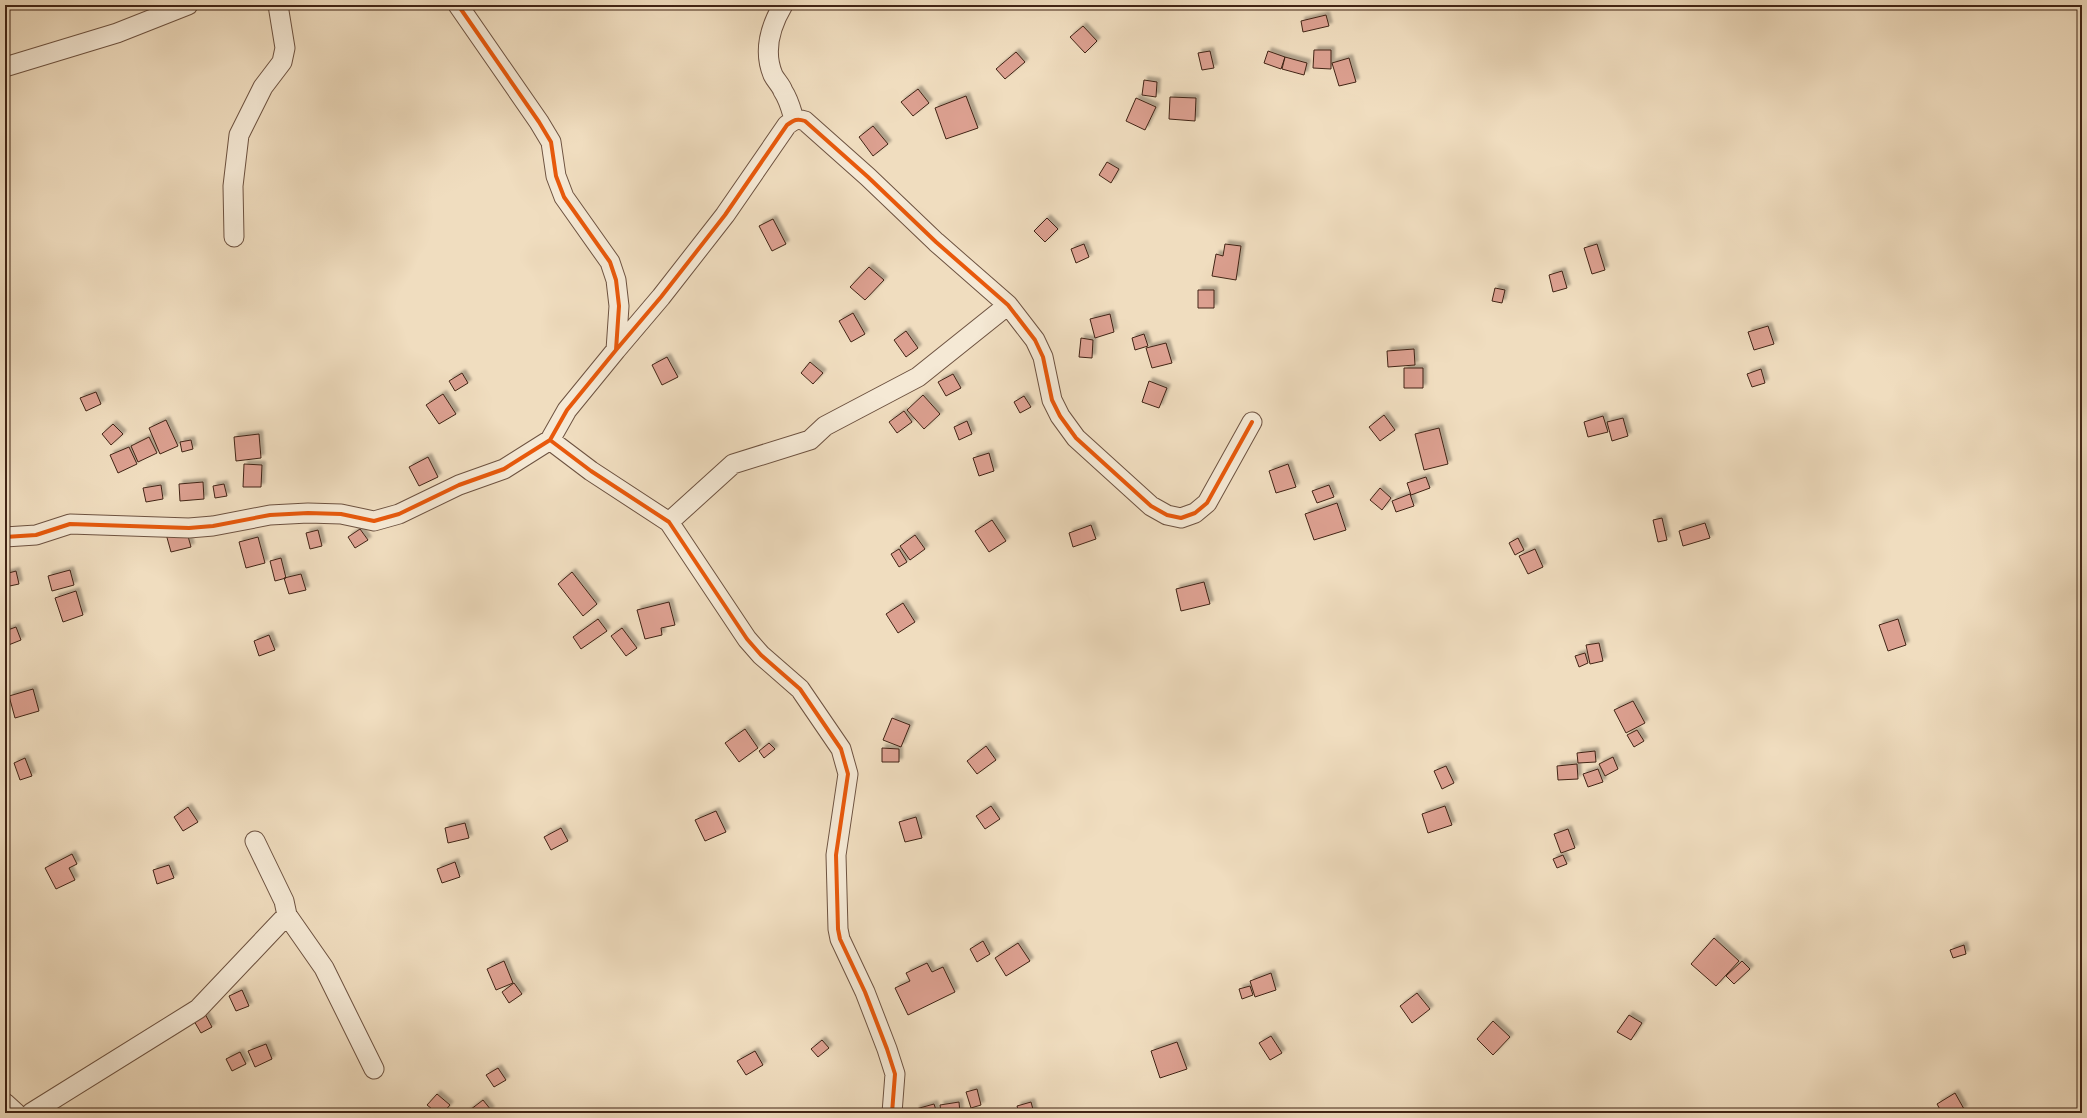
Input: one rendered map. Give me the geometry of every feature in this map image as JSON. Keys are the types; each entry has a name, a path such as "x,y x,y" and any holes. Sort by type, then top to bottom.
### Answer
{"street":[{"path":"5,67 117,33 188,5"},
{"path":"234,237 233,186 239,136 263,87 282,62 285,48 278,5"},
{"path":"458,5 539,122 551,142 556,176 564,197 610,262 616,280 619,306 616,350"},
{"path":"783,5 777,15 768,40 768,57 774,76 789,102 794,120"},
{"path":"5,537 36,535 70,524 189,528 213,526 270,515 308,513 341,514 374,521 399,514 459,485 504,469 550,440 567,410 661,297 725,215 787,125 794,120 805,121 868,177 936,242 1008,305 1036,340 1043,357 1052,400 1060,416 1076,438 1151,506 1167,515 1181,518 1195,513 1207,503 1252,422"},
{"path":"669,522 733,464 810,440 825,426 918,377 1008,305"},
{"path":"550,440 591,471 669,522 747,639 761,655 800,689 840,749 848,774 836,855 838,929 840,939 865,992 895,1074 892,1113"},
{"path":"255,841 284,901 287,915 324,968 374,1069"},
{"path":"31,1113 198,1009 287,915"},
{"path":"5,1103 16,1113"}],"building":[{"path":"1326,15 1329,26 1303,32 1301,21"},
{"path":"1083,26 1097,41 1085,53 1070,37"},
{"path":"1314,50 1331,50 1331,69 1313,68"},
{"path":"1210,51 1214,68 1202,70 1198,53"},
{"path":"1268,51 1285,57 1281,69 1264,63"},
{"path":"1016,52 1025,62 1005,79 996,69"},
{"path":"1285,57 1307,63 1304,75 1282,69"},
{"path":"1349,58 1356,82 1339,86 1332,63"},
{"path":"1144,80 1157,82 1156,97 1142,95"},
{"path":"918,89 929,103 913,116 901,102"},
{"path":"966,96 978,128 946,139 935,108"},
{"path":"1170,97 1196,98 1195,121 1169,119"},
{"path":"1136,98 1156,107 1145,130 1126,121"},
{"path":"873,126 888,144 873,156 859,137"},
{"path":"1107,162 1119,169 1111,183 1099,175"},
{"path":"1047,218 1058,229 1045,242 1034,231"},
{"path":"773,219 786,244 772,251 759,226"},
{"path":"1084,244 1089,257 1076,263 1071,249"},
{"path":"1225,244 1241,246 1236,280 1212,276 1216,254 1223,256"},
{"path":"1597,244 1605,270 1592,274 1584,248"},
{"path":"869,267 884,280 865,300 850,287"},
{"path":"1562,271 1567,288 1553,292 1549,275"},
{"path":"1495,288 1505,290 1502,303 1492,301"},
{"path":"1198,290 1214,290 1214,308 1198,308"},
{"path":"853,313 865,334 851,342 839,321"},
{"path":"1110,314 1114,332 1095,338 1090,319"},
{"path":"1768,326 1774,344 1754,350 1748,332"},
{"path":"906,331 918,348 906,357 894,340"},
{"path":"1144,334 1148,346 1135,350 1132,338"},
{"path":"1081,338 1093,340 1092,358 1079,357"},
{"path":"1166,343 1172,363 1152,368 1146,348"},
{"path":"1414,349 1415,365 1388,367 1387,351"},
{"path":"667,357 678,377 662,385 652,365"},
{"path":"810,362 823,373 813,384 801,373"},
{"path":"1404,368 1423,368 1423,388 1404,388"},
{"path":"1761,369 1765,383 1752,387 1747,374"},
{"path":"462,373 468,383 455,391 449,381"},
{"path":"953,374 961,388 946,396 938,382"},
{"path":"1149,381 1167,388 1159,408 1142,402"},
{"path":"96,392 101,404 86,411 80,398"},
{"path":"443,394 456,414 439,424 426,405"},
{"path":"923,395 940,414 924,429 907,410"},
{"path":"1024,396 1031,407 1020,413 1014,402"},
{"path":"904,411 912,422 897,433 889,422"},
{"path":"1384,415 1395,430 1380,441 1369,427"},
{"path":"1603,416 1608,432 1588,437 1584,422"},
{"path":"1623,418 1628,436 1612,441 1607,422"},
{"path":"166,420 178,446 160,454 149,428"},
{"path":"967,421 972,434 959,440 954,427"},
{"path":"113,424 123,434 111,445 102,434"},
{"path":"1439,428 1448,464 1424,470 1415,434"},
{"path":"259,434 261,458 236,461 234,437"},
{"path":"149,437 157,453 138,462 131,446"},
{"path":"191,440 193,449 182,452 180,442"},
{"path":"129,447 137,464 118,473 110,455"},
{"path":"989,453 994,471 979,476 973,458"},
{"path":"428,457 438,477 419,486 409,467"},
{"path":"244,464 262,465 261,487 243,487"},
{"path":"1288,464 1296,487 1276,493 1269,471"},
{"path":"1426,477 1430,488 1411,495 1407,483"},
{"path":"203,482 204,499 180,501 179,484"},
{"path":"224,484 227,496 215,498 213,486"},
{"path":"161,485 163,499 146,502 143,488"},
{"path":"1329,485 1334,497 1317,503 1312,491"},
{"path":"1380,488 1391,498 1382,510 1370,500"},
{"path":"1410,494 1414,506 1396,512 1392,501"},
{"path":"1337,503 1346,530 1314,540 1305,514"},
{"path":"1662,518 1667,540 1658,542 1653,520"},
{"path":"992,520 1006,541 989,552 975,531"},
{"path":"1705,523 1710,538 1683,546 1679,531"},
{"path":"1091,525 1096,539 1073,547 1069,533"},
{"path":"186,529 191,547 171,552 166,534"},
{"path":"360,529 368,540 355,548 348,537"},
{"path":"318,530 322,546 310,549 306,533"},
{"path":"915,535 925,549 910,560 900,546"},
{"path":"258,537 265,563 246,568 239,542"},
{"path":"1518,538 1524,550 1515,555 1509,543"},
{"path":"899,549 907,562 899,567 891,554"},
{"path":"1535,549 1543,567 1528,574 1519,556"},
{"path":"281,558 286,578 275,581 270,561"},
{"path":"70,570 74,585 52,591 48,576"},
{"path":"16,571 19,584 5,587 5,574"},
{"path":"572,572 597,604 583,616 558,584"},
{"path":"301,574 306,590 289,594 284,578"},
{"path":"1204,582 1210,604 1181,611 1176,589"},
{"path":"76,591 83,615 63,622 55,598"},
{"path":"669,602 675,625 661,628 662,635 645,639 637,610"},
{"path":"903,603 915,622 898,633 886,614"},
{"path":"598,619 607,631 581,649 573,637"},
{"path":"1898,619 1906,645 1888,651 1879,625"},
{"path":"16,627 21,640 6,646 5,631"},
{"path":"622,628 637,648 626,656 611,636"},
{"path":"269,635 275,650 259,656 254,641"},
{"path":"1599,643 1603,661 1590,664 1586,645"},
{"path":"1585,653 1588,663 1579,667 1575,656"},
{"path":"33,689 39,711 15,718 9,696"},
{"path":"1633,701 1645,723 1626,733 1614,710"},
{"path":"892,718 910,725 901,747 883,740"},
{"path":"745,729 758,748 739,762 725,743"},
{"path":"1637,730 1644,741 1634,747 1627,735"},
{"path":"769,743 775,749 764,758 759,751"},
{"path":"986,746 996,760 977,774 967,761"},
{"path":"882,748 899,749 899,762 882,762"},
{"path":"1595,751 1596,762 1578,763 1577,753"},
{"path":"1613,757 1618,769 1605,776 1599,764"},
{"path":"25,758 32,776 20,780 14,763"},
{"path":"1577,764 1578,779 1558,780 1557,766"},
{"path":"1446,766 1454,783 1442,789 1434,771"},
{"path":"1598,769 1603,782 1588,787 1583,774"},
{"path":"991,806 1000,819 985,829 976,816"},
{"path":"1445,806 1452,825 1428,833 1422,814"},
{"path":"188,807 198,822 183,831 174,817"},
{"path":"716,811 726,832 705,841 695,820"},
{"path":"916,817 922,838 905,842 899,822"},
{"path":"465,823 469,838 448,843 445,828"},
{"path":"561,828 568,841 551,850 544,837"},
{"path":"1568,829 1575,848 1561,853 1554,834"},
{"path":"72,854 77,864 69,868 75,880 56,889 45,868"},
{"path":"1563,855 1567,864 1557,868 1553,859"},
{"path":"455,862 460,877 442,883 437,869"},
{"path":"169,865 174,878 157,884 153,870"},
{"path":"1714,938 1739,961 1716,986 1691,964"},
{"path":"983,941 990,954 977,962 970,949"},
{"path":"1018,943 1030,961 1006,976 995,958"},
{"path":"1964,945 1966,954 1953,958 1950,950"},
{"path":"504,961 513,983 496,990 487,969"},
{"path":"1742,961 1750,969 1734,984 1726,976"},
{"path":"927,963 932,972 943,967 955,992 908,1015 895,988 910,981 906,973"},
{"path":"1271,973 1276,990 1255,997 1250,981"},
{"path":"514,983 522,994 509,1003 502,992"},
{"path":"1250,986 1253,995 1242,999 1239,989"},
{"path":"242,990 249,1006 236,1011 229,996"},
{"path":"1417,993 1430,1009 1412,1023 1400,1006"},
{"path":"205,1014 212,1027 201,1033 194,1021"},
{"path":"1629,1015 1642,1023 1631,1040 1617,1032"},
{"path":"1493,1021 1510,1037 1493,1055 1477,1039"},
{"path":"1271,1036 1282,1053 1270,1060 1259,1043"},
{"path":"822,1040 829,1048 818,1057 811,1049"},
{"path":"1177,1042 1187,1069 1160,1078 1151,1051"},
{"path":"266,1044 272,1059 255,1067 248,1051"},
{"path":"755,1051 763,1065 746,1075 737,1061"},
{"path":"240,1052 246,1064 232,1071 226,1059"},
{"path":"498,1068 506,1080 494,1087 486,1075"},
{"path":"977,1089 981,1105 971,1108 966,1092"},
{"path":"1955,1093 1964,1109 1957,1113 1942,1113 1937,1104"},
{"path":"437,1094 450,1105 443,1113 437,1113 427,1105"},
{"path":"483,1100 491,1110 487,1113 466,1113"},
{"path":"959,1102 960,1113 941,1113 940,1105"},
{"path":"1031,1102 1034,1113 1019,1113 1017,1106"},
{"path":"934,1104 937,1113 917,1113 916,1109"}],"cycle path":[{"path":"5,537 36,535 70,524 189,528 213,526 270,515 308,513 341,514 374,521 399,514 459,485 504,469 550,440 567,410 616,350 619,306 616,280 610,262 564,197 556,176 551,142 539,122 458,5"},
{"path":"616,350 661,297 725,215 787,125 794,121 800,120 805,121 868,177 936,242 1008,305 1035,340 1043,357 1052,400 1060,416 1076,438 1151,506 1167,515 1181,518 1195,513 1207,503 1252,422"},
{"path":"550,440 591,471 669,522 747,639 761,655 800,689 841,749 848,774 836,855 838,929 840,939 865,992 895,1074 892,1113"}]}
